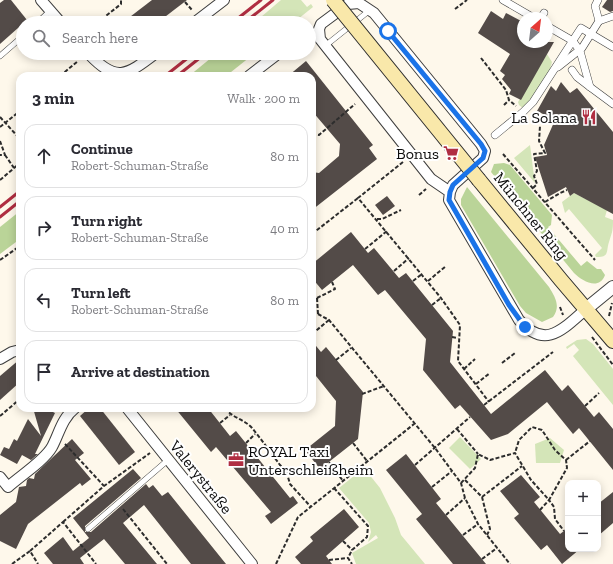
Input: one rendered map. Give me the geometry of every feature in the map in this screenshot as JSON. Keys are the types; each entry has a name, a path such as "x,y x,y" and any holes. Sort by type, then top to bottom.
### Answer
{"main road":[{"name":"Münchner Ring","path":"333,0 479,180 613,341"}],"street":[{"path":"41,0 55,16"},
{"path":"203,16 224,0"},
{"path":"503,0 524,12"},
{"path":"598,0 593,10 599,21"},
{"path":"316,31 321,24 348,4 360,3 371,10 481,144 485,151 483,158 458,179 450,192 449,200 453,210 509,305 525,327 538,335 548,336 563,329 613,287"},
{"path":"556,68 569,65 580,51 599,21 613,16"},
{"path":"494,135 523,112 556,68 581,28 613,47"},
{"path":"553,29 573,41 580,51 590,87"},
{"path":"316,36 431,179 450,192"},
{"path":"94,60 101,67 115,72"},
{"path":"122,72 137,68 147,60"},
{"path":"254,72 270,60"},
{"path":"569,65 577,77 613,107"},
{"path":"0,359 16,351"},
{"path":"0,477 8,487 51,448 56,434 69,412"},
{"name":"Valerystraße","path":"129,412 252,564"}],"lane":[{"path":"325,46 371,10"},
{"path":"45,16 50,11"},
{"path":"0,56 16,42"},
{"path":"88,529 168,460"}],"path":[{"path":"106,16 121,4 121,0"},
{"path":"455,9 467,0"},
{"path":"481,58 506,90 509,100 523,112"},
{"path":"64,72 78,60"},
{"path":"504,105 509,100"},
{"path":"316,135 319,135 355,104"},
{"path":"0,127 16,114"},
{"path":"0,117 16,135"},
{"path":"533,189 537,184 534,176 536,171 534,154 545,153 539,142 540,126"},
{"path":"0,141 5,155 14,168 0,180"},
{"path":"503,154 595,260"},
{"path":"0,155 5,155"},
{"path":"316,231 412,155"},
{"path":"419,194 429,187"},
{"path":"545,202 567,190"},
{"path":"358,198 428,281 460,325 458,338 458,362 489,402"},
{"path":"376,219 382,219 401,210"},
{"path":"365,250 387,231"},
{"path":"0,260 16,249"},
{"path":"394,272 409,258"},
{"path":"428,281 446,266"},
{"path":"412,281 422,274"},
{"path":"332,282 335,288 317,298 318,314 329,320 435,448 461,483 465,498 478,524 510,564"},
{"path":"432,305 441,298"},
{"path":"609,316 612,304"},
{"path":"316,331 329,320"},
{"path":"452,337 458,338"},
{"path":"593,340 613,365"},
{"path":"336,360 351,348"},
{"path":"484,405 553,352"},
{"path":"502,364 515,353"},
{"path":"463,369 475,359"},
{"path":"476,384 490,373"},
{"path":"362,394 384,386"},
{"path":"584,406 600,393"},
{"path":"0,416 16,402"},
{"path":"228,412 230,415 243,421 253,429 255,434 261,438 280,465 286,470 290,484 311,507"},
{"path":"220,423 230,415"},
{"path":"414,465 470,417"},
{"path":"276,564 298,517 414,424"},
{"path":"514,453 519,440 532,427 542,430 555,450 566,460 567,468 549,500 540,510"},
{"path":"457,429 478,454 490,460 514,453"},
{"path":"56,434 104,486"},
{"path":"246,443 255,434"},
{"path":"566,460 590,441"},
{"path":"353,443 368,461"},
{"path":"12,564 30,551 104,486 158,447"},
{"path":"514,453 531,480 554,507 555,519 564,531"},
{"path":"461,483 466,480 468,474 475,468 478,454"},
{"path":"329,462 343,481"},
{"path":"271,474 280,465"},
{"path":"482,497 522,465"},
{"path":"432,487 452,471"},
{"path":"466,480 482,497 490,529 487,535"},
{"path":"334,488 368,526 367,536 352,550 348,558"},
{"path":"446,515 465,498"},
{"path":"118,504 167,564"},
{"path":"63,522 96,564"},
{"path":"463,536 478,524"},
{"path":"343,541 352,550"},
{"path":"482,559 497,548"},
{"path":"30,551 38,564"},
{"path":"329,560 348,558"},
{"path":"348,558 352,564"}],"green space":[{"path":"281,0 301,0 307,7 311,4 313,7 302,16 262,16"},
{"path":"547,54 552,62 548,76 524,109 518,102"},
{"path":"208,60 246,60 231,72 194,72"},
{"path":"530,145 534,174 535,183 514,158"},
{"path":"504,163 510,165 552,215 551,225 548,227 581,266 587,261 597,269 601,269 605,275 599,283 590,283 581,279 574,273 491,172 494,164"},
{"path":"467,187 549,287 557,305 557,309 553,317 542,322 526,313 520,306 461,205 461,199"},
{"path":"574,193 607,210 605,217 613,220 613,227 607,253 604,256 596,257 595,255 602,248 569,209 565,213 562,202"},
{"path":"16,214 16,242 0,254 0,227"},
{"path":"586,339 593,344 613,369 613,405 573,356 579,350 574,344 567,349 566,347 577,340"},
{"path":"460,437 481,459 470,469 449,448"},
{"path":"550,438 564,450 560,463 536,463 535,444"},
{"path":"364,468 380,488 395,518 401,535 425,564 356,564 352,553 378,538 376,535 368,542 371,532 369,523 339,488"}],"building":[{"path":"4,0 11,0 24,16 16,16 16,30 0,44 0,3"},
{"path":"152,0 187,0 166,16 131,16"},
{"path":"607,0 613,0 613,11 610,12 602,7"},
{"path":"491,11 503,19 506,13 517,19 517,48 551,48 521,100 509,94 511,90 502,79 505,75 500,71 510,54 478,33"},
{"path":"306,61 315,72 293,72"},
{"path":"316,74 373,145 369,148 377,159 316,207 316,173 319,173 339,156 340,144 316,116"},
{"path":"561,82 570,93 577,88 613,132 613,214 574,193 570,196 566,187 548,197 535,157 547,155 544,145 555,120 537,111 551,86 556,91"},
{"path":"387,196 395,206 383,215 375,205"},
{"path":"351,232 368,253 374,248 399,278 406,273 453,331 450,362 491,414 545,370 562,391 568,385 594,417 599,412 613,429 613,470 579,428 573,434 547,402 508,434 491,440 460,405 455,409 423,370 426,339 385,290 378,295 353,265 322,290 316,283 316,261"},
{"path":"316,346 321,352 326,347 363,392 358,439 320,469 305,450 335,426 336,401 316,376"},
{"path":"16,362 16,386 0,400 0,376"},
{"path":"34,412 55,413 35,454 38,454 31,460 22,455 17,464 0,455 4,447 9,449 14,439 17,441 28,419 41,436"},
{"path":"84,412 103,412 135,452 119,465 80,416"},
{"path":"178,412 211,412 230,436 236,431 290,498 293,496 298,503 271,524 265,516 271,512 216,447 211,452"},
{"path":"72,439 84,453 75,460 91,479 82,486 80,483 28,524 16,549 0,541 0,515 16,502 19,487 26,486 29,478 34,479 35,474"},
{"path":"406,454 441,499 436,503 486,564 453,564 416,519 422,514 386,470"},
{"path":"133,469 141,478 85,526 85,532 91,532 146,484 149,488 153,485 162,496 168,492 226,564 191,564 144,505 123,523 157,564 125,564 104,539 80,558 84,564 53,564 44,553 63,537 73,551 89,538 73,518"},
{"path":"521,475 540,497 534,502 560,534 565,530 565,552 576,552 562,564 547,545 541,550 514,518 519,514 500,491"},
{"path":"613,492 613,523 601,533 601,516 601,502"},
{"path":"344,509 359,527 326,556 332,564 301,564 295,557 313,541 310,537"}],"railway":[{"path":"241,16 261,0"},
{"path":"253,16 273,0"},
{"path":"170,72 185,60"},
{"path":"182,72 197,60"},
{"path":"0,207 16,194"},
{"path":"0,217 16,204"}],"place":[{"name":"La Solana","path":"589,117"},
{"name":"Bonus","path":"451,153"},
{"name":"ROYAL Taxi Unterschleißheim","path":"236,460"}],"route":[{"path":"388,31 481,144 485,151 483,158 453,185 449,200 453,210 509,305 525,327"}]}
